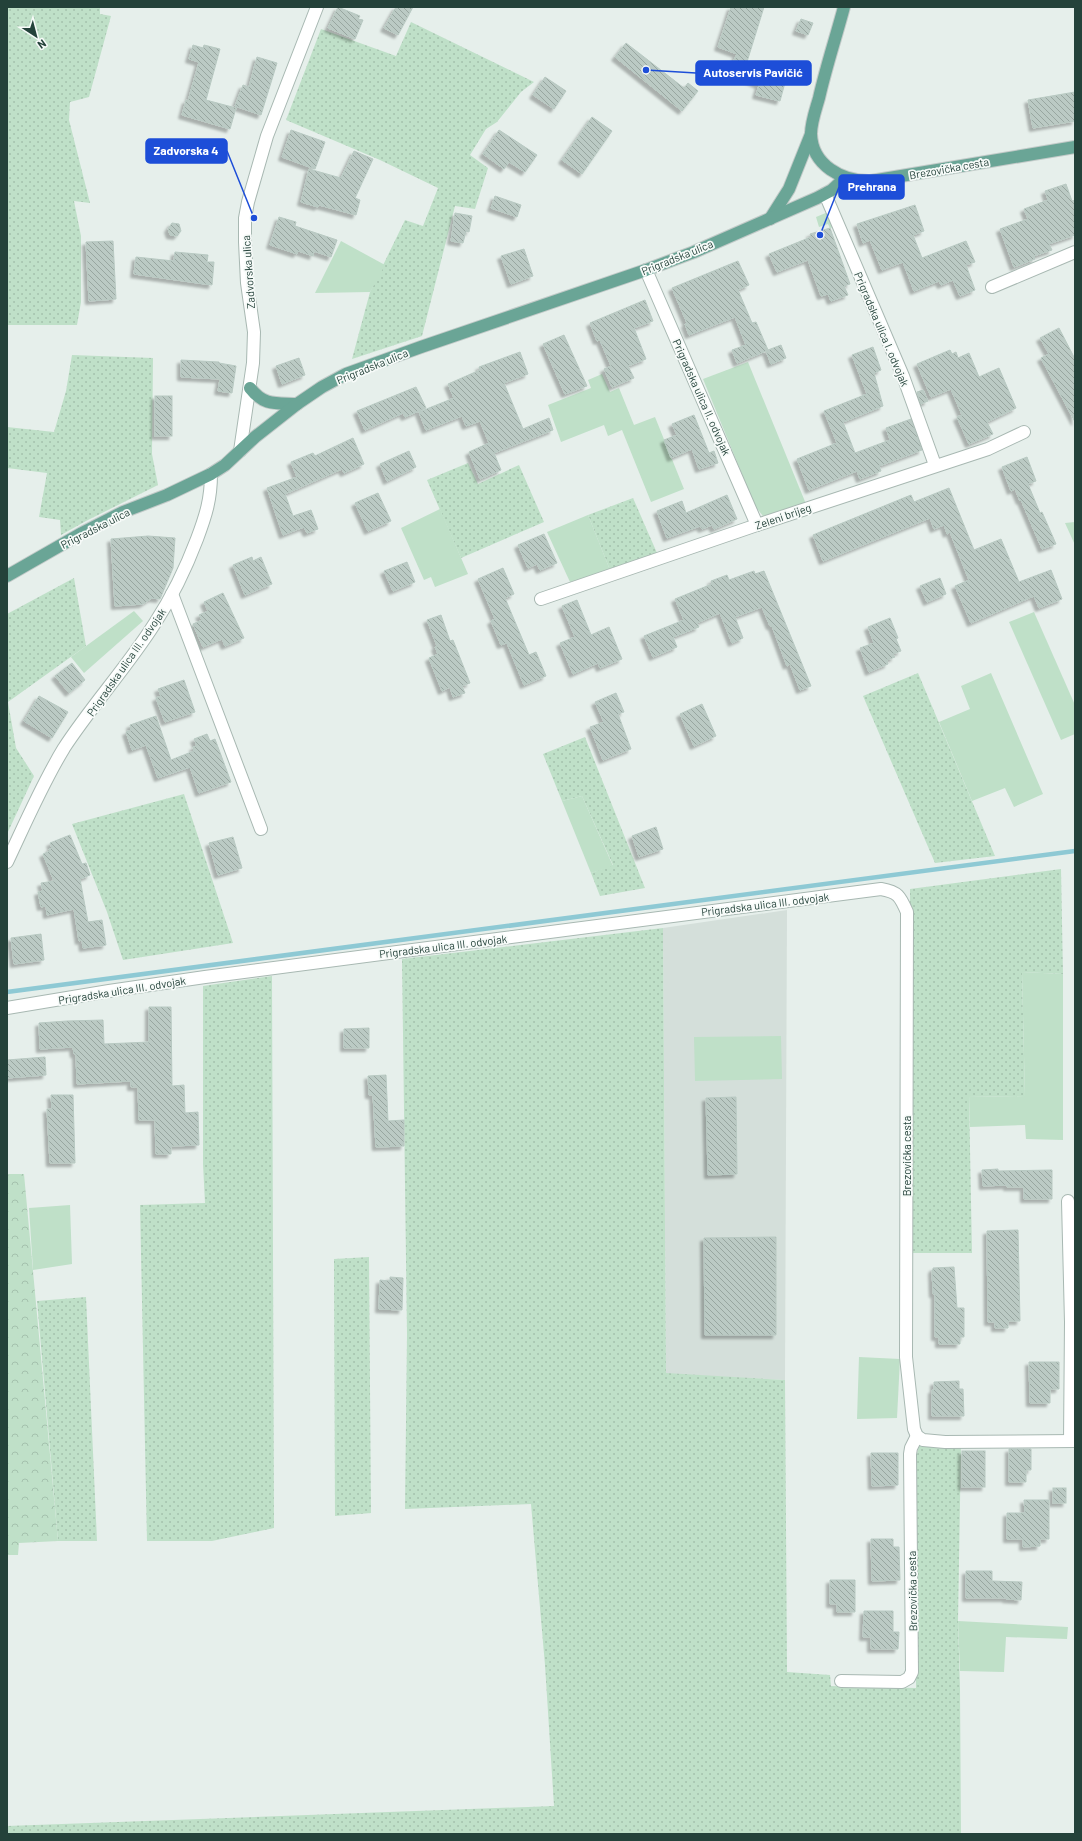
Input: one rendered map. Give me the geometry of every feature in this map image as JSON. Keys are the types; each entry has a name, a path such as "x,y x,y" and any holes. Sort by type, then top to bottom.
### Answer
{"main road":[{"name":"Brezovička cesta","path":"844,7 821,90 812,134 816,152 825,166 831,171 845,178 861,182 1075,147"},
{"path":"770,219 789,189 812,134"},
{"name":"Prigradska ulica","path":"7,576 82,533 124,512 168,495 211,474 240,452 255,437 297,404 322,387 346,374 374,363 646,270 770,219 825,194 845,178"},
{"path":"250,388 262,400 274,403 297,404"}],"street":[{"name":"Zadvorska ulica","path":"240,452 253,363 254,332 247,283 245,218 248,202 267,136 317,7"},
{"name":"Prigradska ulica I. odvojak","path":"825,194 903,376 935,465"},
{"path":"992,287 1075,252"},
{"name":"Prigradska ulica II. odvojak","path":"646,270 757,524"},
{"name":"Zeleni brijeg","path":"541,599 757,524 988,449 1024,432"},
{"name":"Prigradska ulica III. odvojak","path":"7,862 47,778 64,749 139,646 172,594 192,551 207,511 211,491 211,474"},
{"path":"172,594 261,829"},
{"name":"Prigradska ulica III. odvojak","path":"7,1008 205,977 880,889"},
{"name":"Brezovička cesta","path":"841,1681 902,1682 909,1678 912,1672 910,1454 911,1448 917,1436 912,1421 906,1357 906,912 900,897 893,891 880,889"},
{"path":"917,1436 923,1440 946,1442 1073,1441 1068,1201"}],"shaded area":[{"path":"787,910 785,1380 666,1374 663,928"}],"green space":[{"path":"7,7 100,7 100,14 111,16 89,97 70,102 69,120 90,203 74,201 81,236 81,302 77,325 7,325"},
{"path":"411,22 534,82 521,92 497,122 486,129 470,155 488,168 475,209 455,206 422,336 352,359 370,292 405,220 423,226 438,188 380,160 286,120 321,29 396,56"},
{"path":"828,212 834,227 830,228 828,224 819,227 816,217"},
{"path":"341,241 385,265 370,292 315,293"},
{"path":"72,355 153,358 152,454 158,485 61,535 60,520 39,517 47,473 7,468 7,427 54,432 66,391"},
{"path":"748,362 806,504 763,516 755,506 703,379"},
{"path":"602,374 610,392 619,388 634,425 655,417 684,489 651,502 622,430 608,436 604,425 561,442 548,405 591,388 588,380"},
{"path":"468,463 478,484 519,465 544,522 461,558 427,480"},
{"path":"633,498 657,553 610,570 588,515"},
{"path":"440,509 468,574 435,587 431,577 424,580 401,528"},
{"path":"588,515 610,570 570,582 547,532"},
{"path":"1075,522 1075,545 1065,523"},
{"path":"74,578 86,646 8,702 16,748 34,776 7,834 7,614"},
{"path":"134,611 143,621 84,673 71,657"},
{"path":"1034,612 1075,705 1075,734 1061,740 1009,622"},
{"path":"918,673 995,856 935,863 863,696"},
{"path":"991,673 1043,794 1014,807 1005,788 972,801 939,722 970,709 961,686"},
{"path":"585,737 645,888 600,896 591,873 613,865 582,796 562,801 543,754"},
{"path":"184,794 233,943 123,960 107,912 72,824"},
{"path":"582,796 613,866 591,873 562,801"},
{"path":"1061,869 1063,974 1022,972 1025,1097 969,1096 972,1253 911,1253 910,889"},
{"path":"663,928 666,1373 785,1380 787,1672 830,1675 831,1686 916,1688 916,1458 919,1446 961,1445 958,1621 961,1834 7,1834 7,1826 554,1806 545,1665 531,1504 405,1509 407,1334 402,959"},
{"path":"1022,972 1063,974 1063,1140 1026,1139 1025,1125 970,1127 969,1096 1025,1097"},
{"path":"272,976 274,1528 212,1541 147,1541 140,1205 205,1203 203,1164 203,986"},
{"path":"781,1036 782,1079 695,1081 694,1037"},
{"path":"7,1174 24,1174 58,1541 19,1543 18,1555 7,1555"},
{"path":"70,1205 72,1264 33,1270 29,1208"},
{"path":"369,1257 371,1513 335,1516 334,1259"},
{"path":"86,1297 97,1541 58,1541 37,1301"},
{"path":"859,1357 900,1359 897,1418 857,1419"},
{"path":"958,1621 1068,1627 1067,1639 1006,1637 1004,1672 960,1671"}],"building":[{"path":"338,7 360,16 358,19 363,20 355,39 328,28"},
{"path":"396,7 413,7 398,35 384,28"},
{"path":"731,7 764,7 746,65 783,74 782,78 786,79 780,101 756,95 759,85 729,71 737,54 718,47"},
{"path":"801,19 813,23 808,35 796,31"},
{"path":"626,43 684,88 688,83 698,91 682,111 615,57"},
{"path":"193,45 203,48 204,45 220,49 206,100 236,108 230,129 182,115 186,100 188,101 199,62 189,59"},
{"path":"257,57 277,63 261,115 235,106 243,85 249,87"},
{"path":"545,77 566,91 554,109 533,95"},
{"path":"1075,92 1075,121 1033,128 1028,100"},
{"path":"592,117 612,131 582,174 562,160"},
{"path":"291,130 325,142 315,169 282,157"},
{"path":"499,130 537,155 525,172 509,162 504,169 483,154"},
{"path":"354,151 373,159 355,198 360,200 356,215 319,205 318,207 301,202 309,169 341,178"},
{"path":"1066,184 1072,201 1075,200 1075,235 1049,244 1052,250 1034,256 1035,259 1014,267 1000,229 1028,219 1024,209 1048,200 1045,191"},
{"path":"495,196 521,205 517,217 491,208"},
{"path":"915,205 924,231 913,235 922,258 966,241 975,262 966,265 975,290 960,296 953,280 941,285 939,281 914,291 903,262 882,270 870,240 863,243 857,224"},
{"path":"455,213 472,216 469,232 466,231 463,243 451,241"},
{"path":"279,217 296,222 295,226 337,240 331,257 314,251 313,256 298,251 297,254 270,245"},
{"path":"172,223 179,224 181,231 177,236 170,235 168,229"},
{"path":"830,228 850,284 844,286 848,295 831,301 828,294 821,296 808,260 777,272 769,254 811,237 810,234"},
{"path":"113,241 116,299 89,301 86,242"},
{"path":"524,249 533,276 511,284 501,256"},
{"path":"175,252 208,255 207,262 214,262 212,285 134,274 136,257 174,261"},
{"path":"738,261 749,285 738,290 752,323 756,322 768,350 781,345 786,358 771,364 766,351 737,363 732,350 746,345 735,317 689,335 685,324 687,323 672,288"},
{"path":"645,300 653,321 634,328 646,359 628,366 634,378 612,387 604,369 611,366 600,340 597,341 590,323"},
{"path":"1059,328 1075,359 1075,422 1041,358 1049,354 1040,338"},
{"path":"564,335 587,386 565,394 543,344"},
{"path":"873,347 881,370 874,373 883,406 843,422 855,453 890,440 886,428 911,419 922,450 879,466 881,471 860,479 857,471 809,490 797,459 837,443 824,411 867,394 852,355"},
{"path":"950,350 952,354 956,352 958,358 969,353 979,377 999,368 1016,408 987,422 993,434 969,444 957,417 962,415 951,389 931,397 917,364"},
{"path":"520,352 528,374 504,383 523,429 549,418 553,430 494,453 501,470 480,479 469,452 489,443 480,421 466,426 462,416 426,430 419,412 454,398 448,384 480,370 479,367"},
{"path":"299,358 305,375 282,384 276,366"},
{"path":"181,360 219,362 236,366 232,393 218,391 220,379 181,377"},
{"path":"416,387 426,408 405,417 403,413 365,430 357,411"},
{"path":"923,390 928,401 921,404 917,392"},
{"path":"155,396 172,396 172,436 155,436"},
{"path":"694,415 709,453 714,451 718,463 699,469 692,449 671,458 664,440 677,435 672,424"},
{"path":"353,438 364,464 344,473 342,469 285,494 293,516 311,510 318,529 307,533 304,527 283,535 267,488 297,477 291,462 313,453 315,456"},
{"path":"409,451 416,467 387,481 380,464"},
{"path":"1027,457 1036,481 1028,484 1040,513 1042,512 1056,544 1042,549 1021,500 1020,501 1015,489 1011,491 1002,467"},
{"path":"949,488 974,550 1001,539 1019,582 1051,570 1062,599 1039,608 1034,596 971,623 955,586 969,580 950,532 947,534 944,525 934,529 930,518 823,561 813,535 911,495 914,502"},
{"path":"378,493 391,521 368,531 355,503"},
{"path":"727,495 737,519 714,529 712,525 702,529 700,526 667,538 657,511 682,501 686,513"},
{"path":"544,534 557,563 540,570 537,564 528,568 518,545"},
{"path":"148,536 175,538 173,568 160,599 152,598 143,604 115,606 111,539"},
{"path":"252,557 253,561 261,557 272,584 245,595 233,565"},
{"path":"407,562 415,582 393,591 384,571"},
{"path":"503,568 514,594 505,598 529,655 536,652 546,676 524,685 507,643 501,645 491,621 495,619 478,579"},
{"path":"754,571 755,574 764,571 811,686 800,690 790,664 787,666 772,626 770,626 762,607 735,617 743,638 732,643 720,613 697,623 699,627 673,637 677,647 653,657 644,636 684,620 675,599 712,584 711,581 727,575 729,580"},
{"path":"940,578 946,594 927,602 920,586"},
{"path":"223,593 244,638 225,646 222,639 203,647 193,624 202,620 199,615 208,611 204,602"},
{"path":"577,600 591,635 609,627 622,659 600,668 598,663 573,674 560,643 575,637 562,606"},
{"path":"441,615 450,641 453,640 470,683 462,686 465,693 453,697 450,687 442,691 429,658 438,654 435,647 437,646 427,620"},
{"path":"890,618 898,638 896,639 901,651 893,654 895,657 887,660 888,664 869,672 860,648 874,643 868,627"},
{"path":"72,663 85,680 69,693 55,676"},
{"path":"184,680 195,712 165,722 156,698 161,696 158,689"},
{"path":"616,693 624,712 618,714 631,749 603,760 590,727 604,722 595,702"},
{"path":"39,696 68,712 52,738 24,721"},
{"path":"702,704 716,736 694,746 680,714"},
{"path":"156,716 171,760 194,751 193,747 197,746 194,739 207,734 210,741 215,739 231,782 199,793 190,767 158,778 146,745 132,750 126,732 131,730 130,725"},
{"path":"656,827 663,849 639,857 632,836"},
{"path":"70,835 82,864 86,863 90,875 80,879 88,922 102,920 106,945 83,948 82,940 79,941 74,909 47,915 46,906 41,907 38,892 43,891 41,883 54,881 43,854 50,851 49,849 52,848 50,843"},
{"path":"233,837 242,868 218,875 209,843"},
{"path":"41,934 44,960 14,964 11,938"},
{"path":"149,1007 171,1007 172,1086 184,1085 185,1113 198,1112 199,1145 171,1146 171,1154 156,1154 155,1120 139,1120 138,1087 131,1087 131,1081 77,1084 76,1054 74,1054 73,1047 40,1049 39,1023 67,1021 103,1020 104,1044 149,1042"},
{"path":"369,1028 369,1048 344,1048 344,1029"},
{"path":"45,1057 46,1075 7,1078 7,1060"},
{"path":"386,1075 388,1121 404,1120 404,1146 376,1147 373,1095 369,1095 368,1076"},
{"path":"51,1095 73,1095 75,1163 50,1163 47,1109 52,1109"},
{"path":"736,1097 737,1174 708,1175 706,1098"},
{"path":"998,1169 998,1171 1052,1170 1052,1199 1024,1199 1024,1187 1007,1187 1007,1185 983,1186 982,1170"},
{"path":"1018,1230 1020,1321 1008,1321 1008,1328 995,1328 995,1322 988,1322 987,1231"},
{"path":"776,1237 776,1335 705,1335 704,1238"},
{"path":"954,1267 957,1308 964,1308 964,1337 960,1337 960,1344 939,1344 939,1337 935,1337 935,1294 933,1294 932,1270 933,1268"},
{"path":"390,1277 403,1278 402,1310 379,1309 380,1280 390,1281"},
{"path":"1029,1362 1059,1362 1059,1389 1050,1389 1050,1403 1030,1403"},
{"path":"959,1381 959,1389 963,1389 964,1416 932,1416 932,1390 934,1390 934,1382"},
{"path":"1009,1449 1031,1449 1031,1470 1026,1470 1026,1482 1009,1482"},
{"path":"962,1451 985,1451 985,1487 962,1487"},
{"path":"871,1453 898,1453 898,1485 872,1486"},
{"path":"1053,1488 1066,1488 1066,1503 1053,1503"},
{"path":"1024,1500 1049,1500 1049,1539 1040,1539 1040,1546 1023,1547 1023,1539 1007,1539 1007,1513 1025,1513"},
{"path":"871,1539 893,1539 893,1547 899,1547 900,1580 872,1581"},
{"path":"966,1571 992,1571 992,1581 1022,1582 1021,1600 1006,1598 966,1598"},
{"path":"830,1580 855,1580 855,1612 837,1612 837,1604 830,1604"},
{"path":"864,1611 893,1611 893,1632 899,1632 898,1649 871,1649 871,1637 863,1637"}],"waterway":[{"path":"7,992 1075,851"}],"place":[{"name":"Autoservis Pavičić","path":"646,70"},
{"name":"Zadvorska 4","path":"254,218"},
{"name":"Prehrana","path":"820,235"}]}
